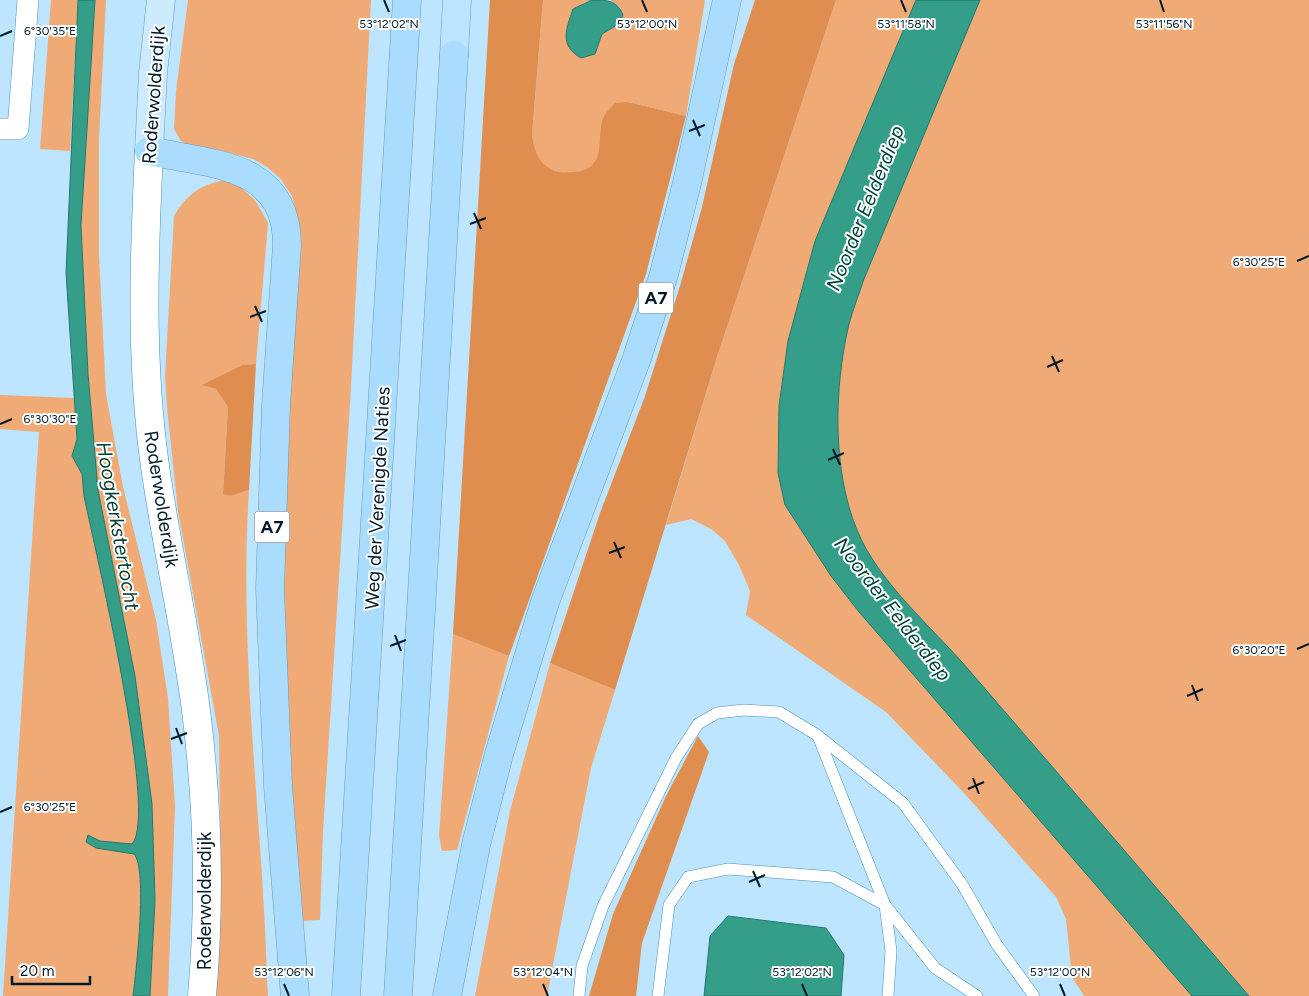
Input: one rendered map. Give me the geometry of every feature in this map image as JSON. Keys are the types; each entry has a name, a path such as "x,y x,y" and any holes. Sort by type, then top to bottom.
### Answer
{"highway":[{"name":"Weg der Verenigde Naties","path":"346,996 407,0"},
{"path":"398,996 457,0"},
{"name":"A7","path":"447,996 476,845 499,754 545,602 637,358 664,274 689,174 727,0"},
{"name":"A7","path":"149,151 247,173 271,192 278,203 286,226 287,245 276,404 270,589 277,766 295,996"}],"main road":[{"name":"Roderwolderdijk","path":"149,151 152,73 161,0"}],"street":[{"path":"9,129 28,0"},
{"name":"Roderwolderdijk","path":"149,151 145,237 145,349 155,466 188,661 203,776 207,940 202,996"}],"lane":[{"path":"579,996 582,966 604,906 676,758 698,724 717,713 744,710 780,712 817,735 902,803 962,884 997,945 1034,996"},
{"path":"817,735 885,905 891,951 888,996"},
{"path":"658,996 669,905 688,877 728,869 833,877 885,905 935,968 977,996"}],"shaded area":[{"path":"51,0 78,0 70,151 40,149"},
{"path":"95,0 106,0 99,138 99,255 106,394 123,487 156,620 168,698 175,806 168,996 150,996 155,900 152,804 135,676 98,490 88,374 81,225"},
{"path":"188,0 371,0 351,387 323,832 320,920 298,921 278,600 297,215 292,196 280,178 267,167 253,159 215,149 193,147 181,141 174,129 176,91"},
{"path":"490,0 543,0 532,135 538,157 549,168 560,172 574,172 585,170 592,165 599,152 603,118 615,103 628,102 686,116 646,274 509,656 453,634"},
{"path":"543,0 592,0 583,3 595,54 602,34 619,24 623,15 620,7 610,0 705,0 686,116 628,102 603,117 602,140 598,157 591,167 571,173 556,171 545,166 537,156 532,135"},
{"path":"755,0 836,0 717,357 615,690 550,663 600,513 644,399 680,286 702,207 734,64"},
{"path":"836,0 916,0 815,241 788,341 779,406 778,473 785,505 831,576 859,612 1192,996 1084,996 1072,977 1066,919 1056,897 964,793 886,712 746,615 750,591 739,565 725,541 711,529 691,519 666,525 717,357"},
{"path":"980,0 1309,0 1309,996 1249,996 968,669 892,586 866,549 849,507 840,455 838,401 840,374 849,324 864,279"},
{"path":"227,180 240,187 255,200 268,223 256,364 242,365 203,385 216,389 228,407 223,493 231,496 249,490 246,595 250,700 265,920 268,996 215,996 221,896 219,736 178,511 165,376 174,216 189,196 196,191 210,184"},
{"path":"256,364 249,490 231,496 223,494 228,407 216,389 202,385 242,365"},
{"path":"0,395 74,398 77,439 72,457 83,474 84,496 122,678 137,784 138,823 132,844 100,841 88,835 86,842 96,848 134,854 138,864 141,899 133,996 3,996 39,432 0,429"},
{"path":"453,634 509,656 457,850 442,851 439,836"},
{"path":"550,663 615,690 591,768 547,996 475,996 510,811"},
{"path":"698,736 709,752 642,943 636,996 589,996 613,914 666,796"}],"water":[{"path":"78,0 95,0 81,225 88,374 98,490 135,676 152,804 155,900 150,996 133,996 141,899 138,863 134,854 96,848 86,842 88,835 100,841 132,844 138,823 137,784 122,678 84,496 82,474 72,456 77,439 66,273"},
{"path":"592,0 611,2 618,6 623,15 619,24 602,34 595,54 581,58 569,48 566,36 568,24 573,9"},
{"name":"Noorder Eelderdiep","path":"916,0 980,0 864,279 849,324 840,374 838,428 843,481 849,507 866,549 892,586 968,669 1249,996 1192,996 859,612 831,576 785,505 778,473 779,406 788,341 815,241"},
{"path":"728,916 826,928 844,955 841,996 704,996 710,936"}],"water label":[{"name":"Hoogkerkstertocht","path":"118,526"}]}
